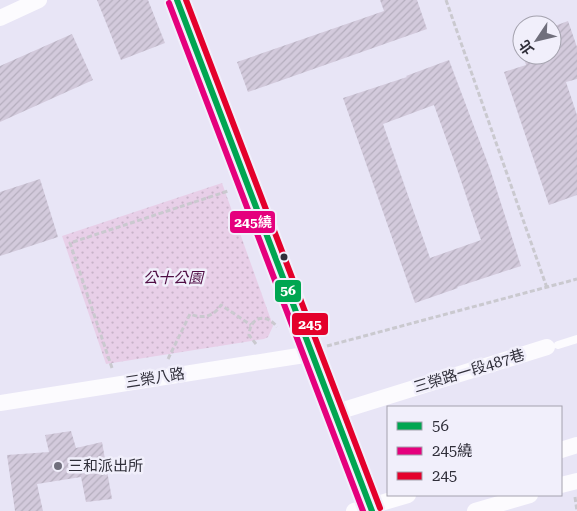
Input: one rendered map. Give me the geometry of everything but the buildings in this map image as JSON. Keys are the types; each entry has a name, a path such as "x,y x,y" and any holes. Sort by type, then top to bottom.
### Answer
{"street":[{"path":"0,18 39,0"},
{"path":"177,0 310,354 372,508"},
{"name":"三榮路一段487巷","path":"334,413 552,346"},
{"name":"三榮八路","path":"0,403 310,354"},
{"path":"562,450 577,445"},
{"path":"562,486 577,481"},
{"path":"354,511 372,508 405,496"},
{"path":"475,511 527,496"}],"lane":[{"path":"552,346 577,339"}],"path":[{"path":"446,0 547,288"},
{"path":"112,368 70,243 228,190"},
{"path":"327,346 577,279"},
{"path":"168,359 190,314 196,317 206,317 221,306 251,325"},
{"path":"256,344 249,335 251,325 261,318 273,322 277,328"},
{"path":"574,497 577,511"}],"green space":[{"name":"公十公園","path":"222,183 273,326 268,337 106,364 62,236"}],"transit line":[{"name":"56","path":"177,0 372,511"},
{"name":"245","path":"186,0 380,508"},
{"name":"245繞","path":"169,3 363,511"}],"place":[{"name":"三和派出所","path":"58,466"}]}
